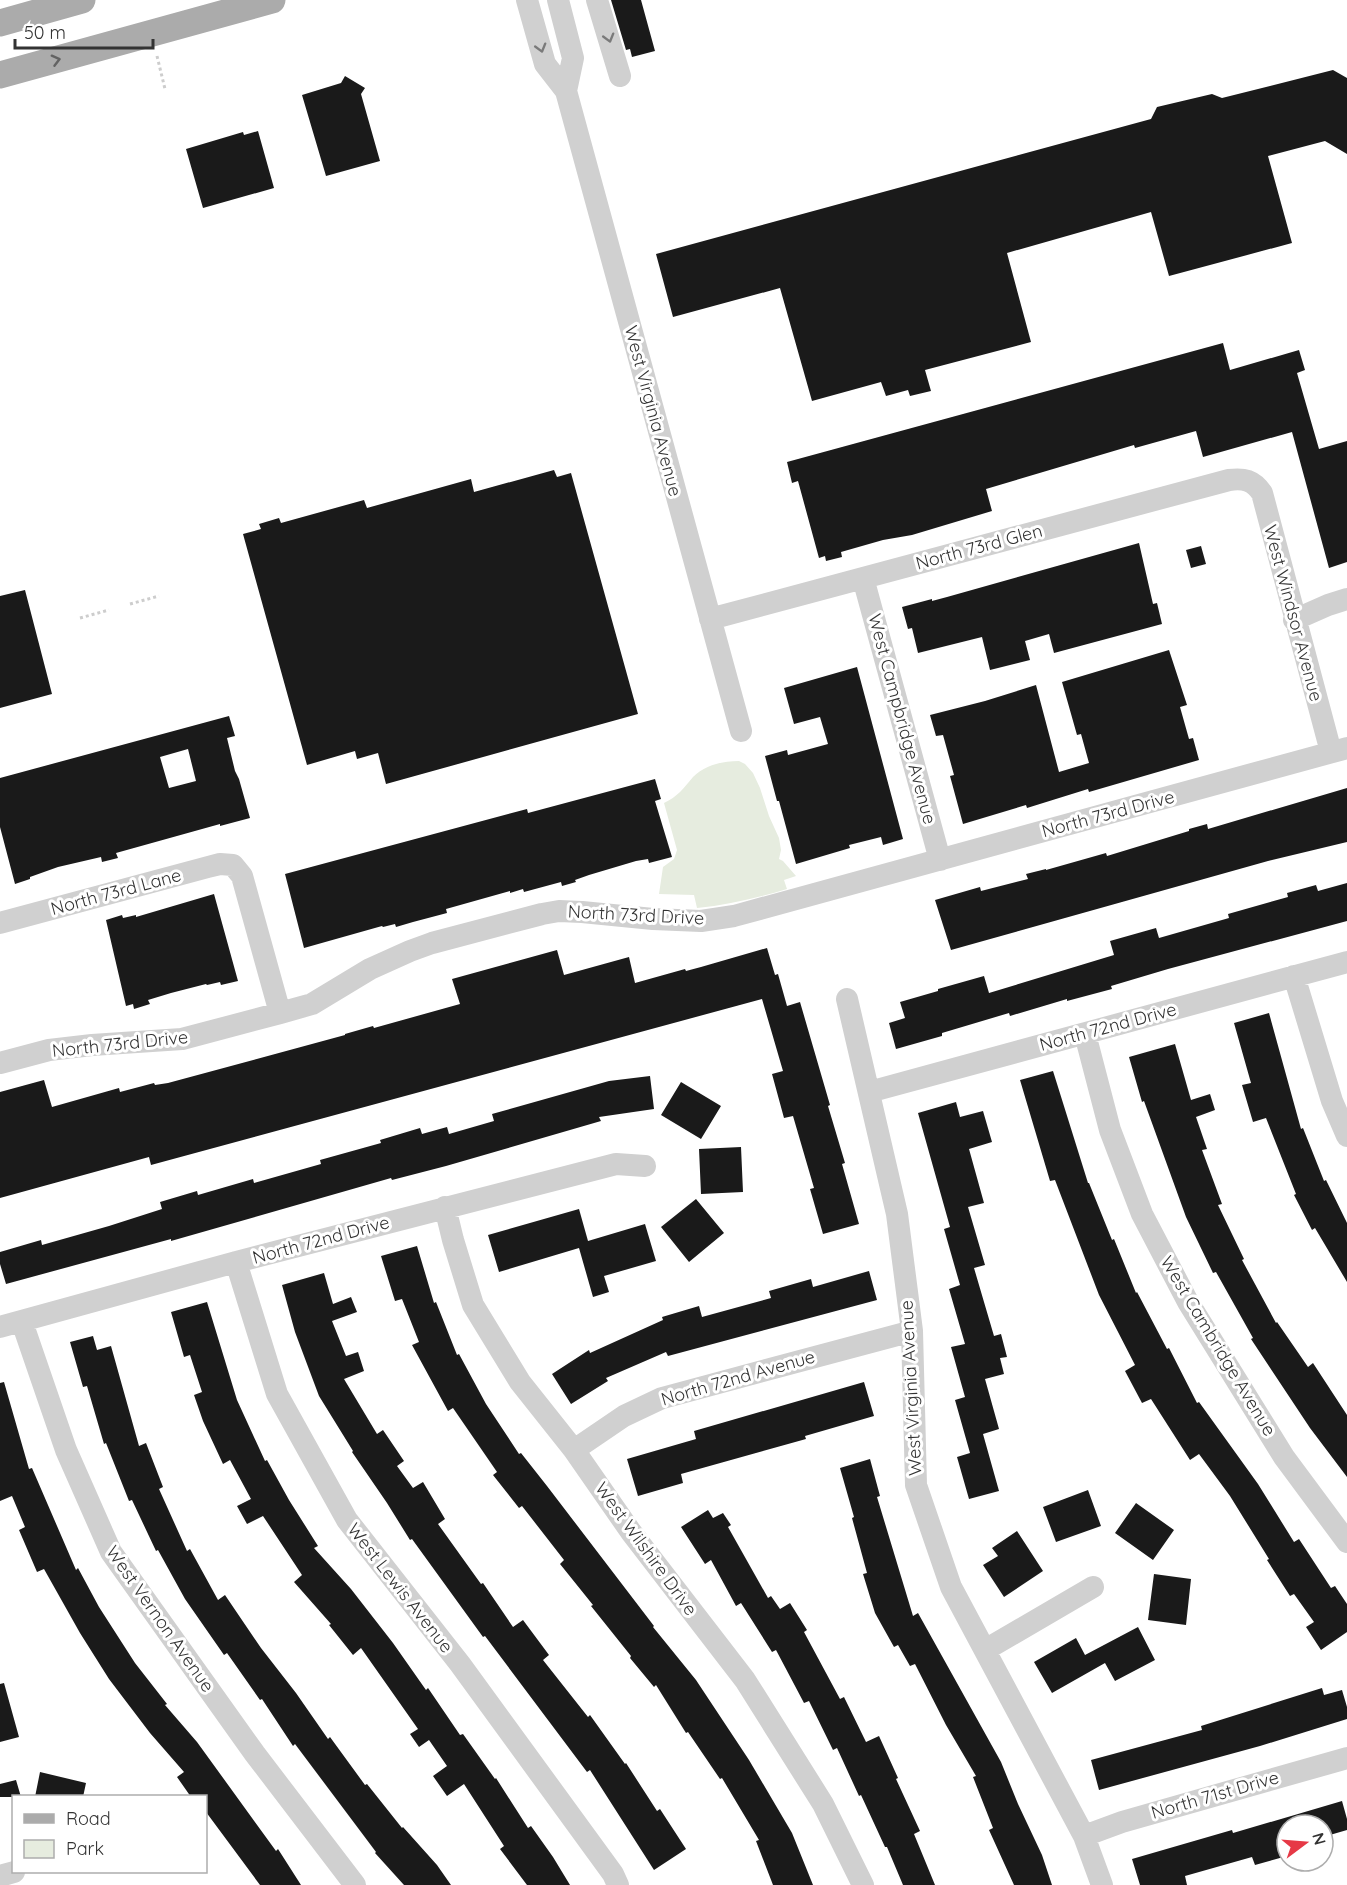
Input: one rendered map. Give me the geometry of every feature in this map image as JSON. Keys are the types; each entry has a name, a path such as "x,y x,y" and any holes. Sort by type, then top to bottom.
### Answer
{"main road":[{"path":"0,22 82,0"},
{"path":"0,75 272,0"}],"street":[{"name":"West Virginia Avenue","path":"527,0 545,64 566,91 741,731"},
{"name":"West Virginia Avenue","path":"558,0 573,58 566,91"},
{"path":"597,0 620,76"},
{"name":"North 73rd Glen","path":"710,619 1229,480 1248,480"},
{"name":"West Windsor Avenue","path":"1248,480 1256,484 1262,493 1294,620 1339,750"},
{"name":"West Campbridge Avenue","path":"863,578 940,860"},
{"path":"1294,620 1347,599"},
{"path":"1294,620 1335,619 1347,616"},
{"name":"North 73rd Drive","path":"0,1063 50,1050 182,1039 280,1013 312,1004 370,969 410,951 542,914 559,911 582,912 701,921 734,916 1339,750"},
{"name":"North 73rd Lane","path":"0,923 220,864 233,865 242,876 280,1013"},
{"name":"North 72nd Drive","path":"869,1092 1347,962"},
{"path":"1293,976 1332,1101 1347,1136"},
{"name":"West Virginia Avenue","path":"846,999 897,1214 912,1331 916,1485 951,1587 1084,1836 1102,1885"},
{"name":"West Cambridge Avenue","path":"1084,1034 1110,1130 1142,1214 1172,1273 1284,1457 1347,1542"},
{"name":"North 72nd Drive","path":"0,1327 236,1262 616,1164 645,1166"},
{"name":"West Wilshire Drive","path":"445,1207 473,1305 520,1382 574,1450 631,1532 745,1680 822,1804 863,1885"},
{"name":"West Lewis Avenue","path":"236,1262 277,1394 347,1520 460,1664 613,1874 618,1885"},
{"name":"West Vernon Avenue","path":"22,1322 66,1450 111,1551 255,1754 355,1885"},
{"name":"North 72nd Avenue","path":"574,1450 624,1416 662,1398 912,1331"},
{"path":"985,1650 1093,1587"},
{"name":"North 71st Drive","path":"1084,1836 1122,1822 1347,1758"}],"path":[{"path":"155,48 165,89"},
{"path":"130,604 159,596"},
{"path":"80,618 109,610"}],"green space":[{"path":"739,761 753,773 760,788 779,838 781,850 779,859 796,876 784,880 787,889 709,907 697,908 694,895 659,894 663,867 674,859 677,850 664,803 677,795 703,769 720,763"}],"building":[{"path":"611,0 641,0 655,51 632,57 630,49 626,50"},
{"path":"1333,70 1347,78 1347,154 1325,141 1268,156 1292,243 1169,276 1151,212 1007,253 1031,342 925,370 931,391 910,396 908,390 886,396 881,382 812,401 780,288 673,317 656,254 1151,119 1157,107 1212,94 1222,98"},
{"path":"345,76 365,88 361,94 380,161 326,176 302,95 341,83"},
{"path":"258,131 274,188 203,208 186,149 243,132 244,135"},
{"path":"1223,343 1230,370 1299,350 1305,370 1297,373 1319,449 1347,441 1347,562 1329,568 1292,432 1203,457 1196,431 1135,448 1134,445 986,489 992,511 912,535 883,540 841,552 842,557 826,561 825,556 819,558 798,481 792,483 787,462"},
{"path":"554,470 557,477 571,473 638,714 386,784 378,753 357,759 355,751 307,765 243,534 261,529 259,524 279,518 281,523 364,500 367,508 471,479 474,492"},
{"path":"1139,543 1153,604 1157,603 1162,624 1054,653 1049,634 1025,641 1030,660 990,670 982,637 918,653 912,628 908,629 902,607 947,597"},
{"path":"1201,546 1206,564 1191,568 1186,550"},
{"path":"25,590 52,694 0,708 0,596"},
{"path":"1169,650 1187,705 1180,707 1189,739 1193,738 1199,760 1089,792 1088,789 1027,808 1026,805 963,824 950,776 954,775 943,735 936,736 930,715 1036,685 1059,772 1089,763 1081,734 1077,735 1062,682"},
{"path":"857,667 903,839 883,845 881,837 849,845 850,848 796,864 765,756 787,750 788,755 828,744 820,717 794,724 784,688"},
{"path":"229,716 235,736 227,738 250,818 116,853 118,858 102,862 101,857 58,867 15,884 0,827 0,778","holes":["188,749 196,781 169,788 160,757"]},
{"path":"655,779 661,799 655,801 672,857 649,863 648,859 636,861 562,886 561,882 524,892 523,889 510,893 510,891 446,909 447,913 396,927 395,924 382,926 304,948 285,874 527,809 528,813"},
{"path":"1347,788 1347,842 1268,861 951,950 935,900 980,887 981,891 1028,879 1026,874 1106,853 1107,856 1207,824 1208,829"},
{"path":"1347,883 1347,921 1168,969 1111,986 1112,989 1067,1001 1067,999 1010,1016 1009,1013 896,1049 889,1023 905,1018 900,1002 984,976 989,993 1114,955 1110,941 1156,928 1159,938 1229,918 1228,914 1288,897 1287,893 1316,885 1318,891"},
{"path":"214,894 238,981 221,985 220,982 206,984 171,993 148,1000 150,1004 134,1009 133,1004 126,1006 106,920 122,915 123,918 136,915 136,917"},
{"path":"767,948 775,975 778,974 787,1006 800,1002 830,1105 828,1106 845,1163 842,1164 859,1224 823,1234 810,1189 814,1188 793,1116 784,1118 772,1074 783,1071 762,999 151,1165 149,1157 0,1198 0,1092 44,1080 52,1107 119,1088 120,1092 154,1083 155,1085 168,1083 460,1004 452,979 557,950 564,975 629,957 635,983"},
{"path":"1269,1013 1301,1129 1303,1128 1324,1181 1326,1180 1347,1223 1347,1282 1315,1228 1312,1230 1294,1195 1296,1194 1266,1118 1253,1122 1242,1085 1251,1083 1234,1023"},
{"path":"1175,1044 1191,1100 1210,1094 1215,1110 1196,1117 1207,1149 1202,1150 1222,1204 1218,1205 1244,1259 1242,1260 1276,1323 1308,1367 1313,1363 1347,1415 1347,1477 1310,1428 1251,1339 1253,1338 1216,1272 1213,1273 1186,1217 1144,1101 1142,1102 1129,1057"},
{"path":"1053,1071 1088,1183 1136,1293 1167,1349 1169,1348 1197,1403 1199,1402 1258,1484 1294,1542 1299,1539 1331,1588 1335,1586 1347,1604 1347,1632 1321,1650 1306,1627 1314,1622 1294,1594 1290,1596 1230,1496 1199,1454 1190,1460 1151,1399 1142,1403 1125,1371 1135,1365 1099,1295 1055,1180 1050,1181 1020,1080"},
{"path":"650,1076 654,1109 599,1117 601,1121 446,1166 392,1180 391,1178 171,1241 171,1239 6,1284 0,1264 0,1252 41,1240 42,1245 109,1226 162,1209 160,1202 197,1191 198,1195 253,1179 254,1183 321,1164 320,1160 381,1143 380,1140 420,1128 422,1134 447,1127 449,1134 494,1121 492,1114 609,1081"},
{"path":"681,1082 721,1106 701,1139 661,1115"},
{"path":"956,1102 960,1117 983,1111 992,1142 969,1149 984,1203 968,1207 985,1265 974,1268 994,1336 1001,1334 1007,1357 1000,1358 1004,1374 985,1379 999,1429 983,1434 999,1491 969,1499 957,1457 970,1453 955,1400 965,1397 951,1347 965,1344 949,1289 960,1285 944,1229 950,1227 918,1113"},
{"path":"741,1147 743,1192 701,1194 699,1149"},
{"path":"696,1199 724,1233 689,1262 661,1227"},
{"path":"579,1209 588,1241 645,1224 656,1261 604,1276 609,1292 593,1297 579,1248 499,1272 488,1235"},
{"path":"417,1246 434,1303 436,1302 457,1355 459,1354 486,1404 519,1454 521,1453 547,1486 653,1627 696,1680 749,1760 792,1833 813,1885 773,1885 756,1841 759,1840 722,1778 720,1779 688,1732 686,1733 656,1685 654,1687 630,1658 631,1656 560,1564 564,1560 522,1506 519,1508 493,1475 497,1472 453,1408 448,1411 412,1345 419,1342 402,1299 395,1301 381,1256"},
{"path":"869,1271 877,1300 668,1356 666,1352 606,1378 608,1381 571,1404 552,1374 589,1350 590,1353 663,1320 662,1317 699,1306 702,1317 771,1298 769,1291 811,1279 813,1287"},
{"path":"324,1273 333,1304 351,1297 357,1312 332,1321 346,1356 358,1352 364,1371 344,1379 377,1434 383,1430 404,1461 397,1466 413,1488 423,1482 445,1519 438,1524 513,1627 523,1620 549,1655 543,1660 588,1717 590,1715 626,1763 657,1811 660,1809 686,1849 654,1870 590,1770 587,1772 485,1636 483,1637 412,1539 410,1540 352,1452 319,1396 295,1332 282,1285"},
{"path":"207,1302 237,1400 265,1461 267,1460 318,1546 314,1548 351,1589 426,1690 428,1688 460,1735 463,1734 496,1778 528,1828 531,1826 553,1857 570,1885 527,1885 500,1849 504,1846 464,1784 447,1796 433,1776 447,1766 429,1740 419,1747 410,1734 418,1729 361,1648 353,1655 329,1625 331,1624 294,1582 302,1575 263,1516 247,1524 237,1506 251,1499 230,1460 223,1464 203,1421 194,1395 202,1392 190,1355 184,1357 171,1312"},
{"path":"93,1336 97,1350 111,1346 139,1446 146,1443 163,1487 159,1489 187,1551 190,1549 218,1600 225,1595 328,1739 330,1737 365,1785 367,1784 402,1828 437,1865 451,1885 404,1885 375,1853 295,1744 293,1746 262,1699 260,1700 227,1653 224,1655 185,1599 158,1550 156,1551 132,1500 129,1501 106,1443 104,1444 87,1386 83,1387 70,1342"},
{"path":"4,1382 29,1469 32,1468 76,1570 78,1568 99,1607 135,1663 167,1704 165,1705 197,1742 276,1851 278,1849 301,1885 260,1885 207,1813 207,1795 190,1795 177,1777 184,1772 150,1733 109,1679 44,1569 37,1572 19,1530 25,1527 12,1496 0,1501 0,1383"},
{"path":"864,1382 874,1416 805,1436 806,1439 681,1474 683,1483 638,1496 627,1459 696,1439 694,1431"},
{"path":"870,1459 880,1496 877,1497 913,1616 918,1613 1001,1762 1042,1855 1052,1885 1014,1885 989,1830 993,1828 973,1777 976,1776 946,1725 915,1664 910,1666 898,1645 894,1647 875,1613 863,1574 867,1573 840,1468"},
{"path":"1088,1490 1101,1526 1056,1542 1043,1507"},
{"path":"1136,1503 1174,1530 1153,1560 1115,1533"},
{"path":"708,1510 713,1518 723,1513 731,1525 728,1527 768,1598 771,1596 780,1609 790,1603 807,1630 804,1632 840,1699 844,1697 866,1742 879,1736 920,1831 914,1834 935,1885 903,1885 887,1847 861,1795 859,1796 837,1748 833,1750 809,1701 804,1703 776,1650 772,1652 741,1603 736,1606 711,1560 705,1564 681,1527"},
{"path":"1017,1531 1043,1571 1004,1597 983,1565 998,1556 992,1548"},
{"path":"1154,1574 1191,1579 1186,1625 1148,1620"},
{"path":"1138,1627 1155,1660 1115,1681 1105,1663 1052,1693 1034,1662 1076,1638 1085,1655"},
{"path":"4,1683 19,1737 0,1742 0,1684"},
{"path":"1322,1688 1324,1695 1342,1690 1347,1707 1347,1719 1260,1746 1099,1790 1091,1760 1202,1730 1201,1726"},
{"path":"40,1772 86,1783 83,1795 35,1795"},
{"path":"16,1780 20,1795 0,1797 0,1784"},
{"path":"1342,1801 1347,1819 1347,1830 1335,1834 1335,1813 1301,1813"},
{"path":"1275,1821 1275,1859 1255,1865 1252,1857 1185,1876 1187,1885 1140,1885 1132,1859 1232,1830 1233,1833"}]}
